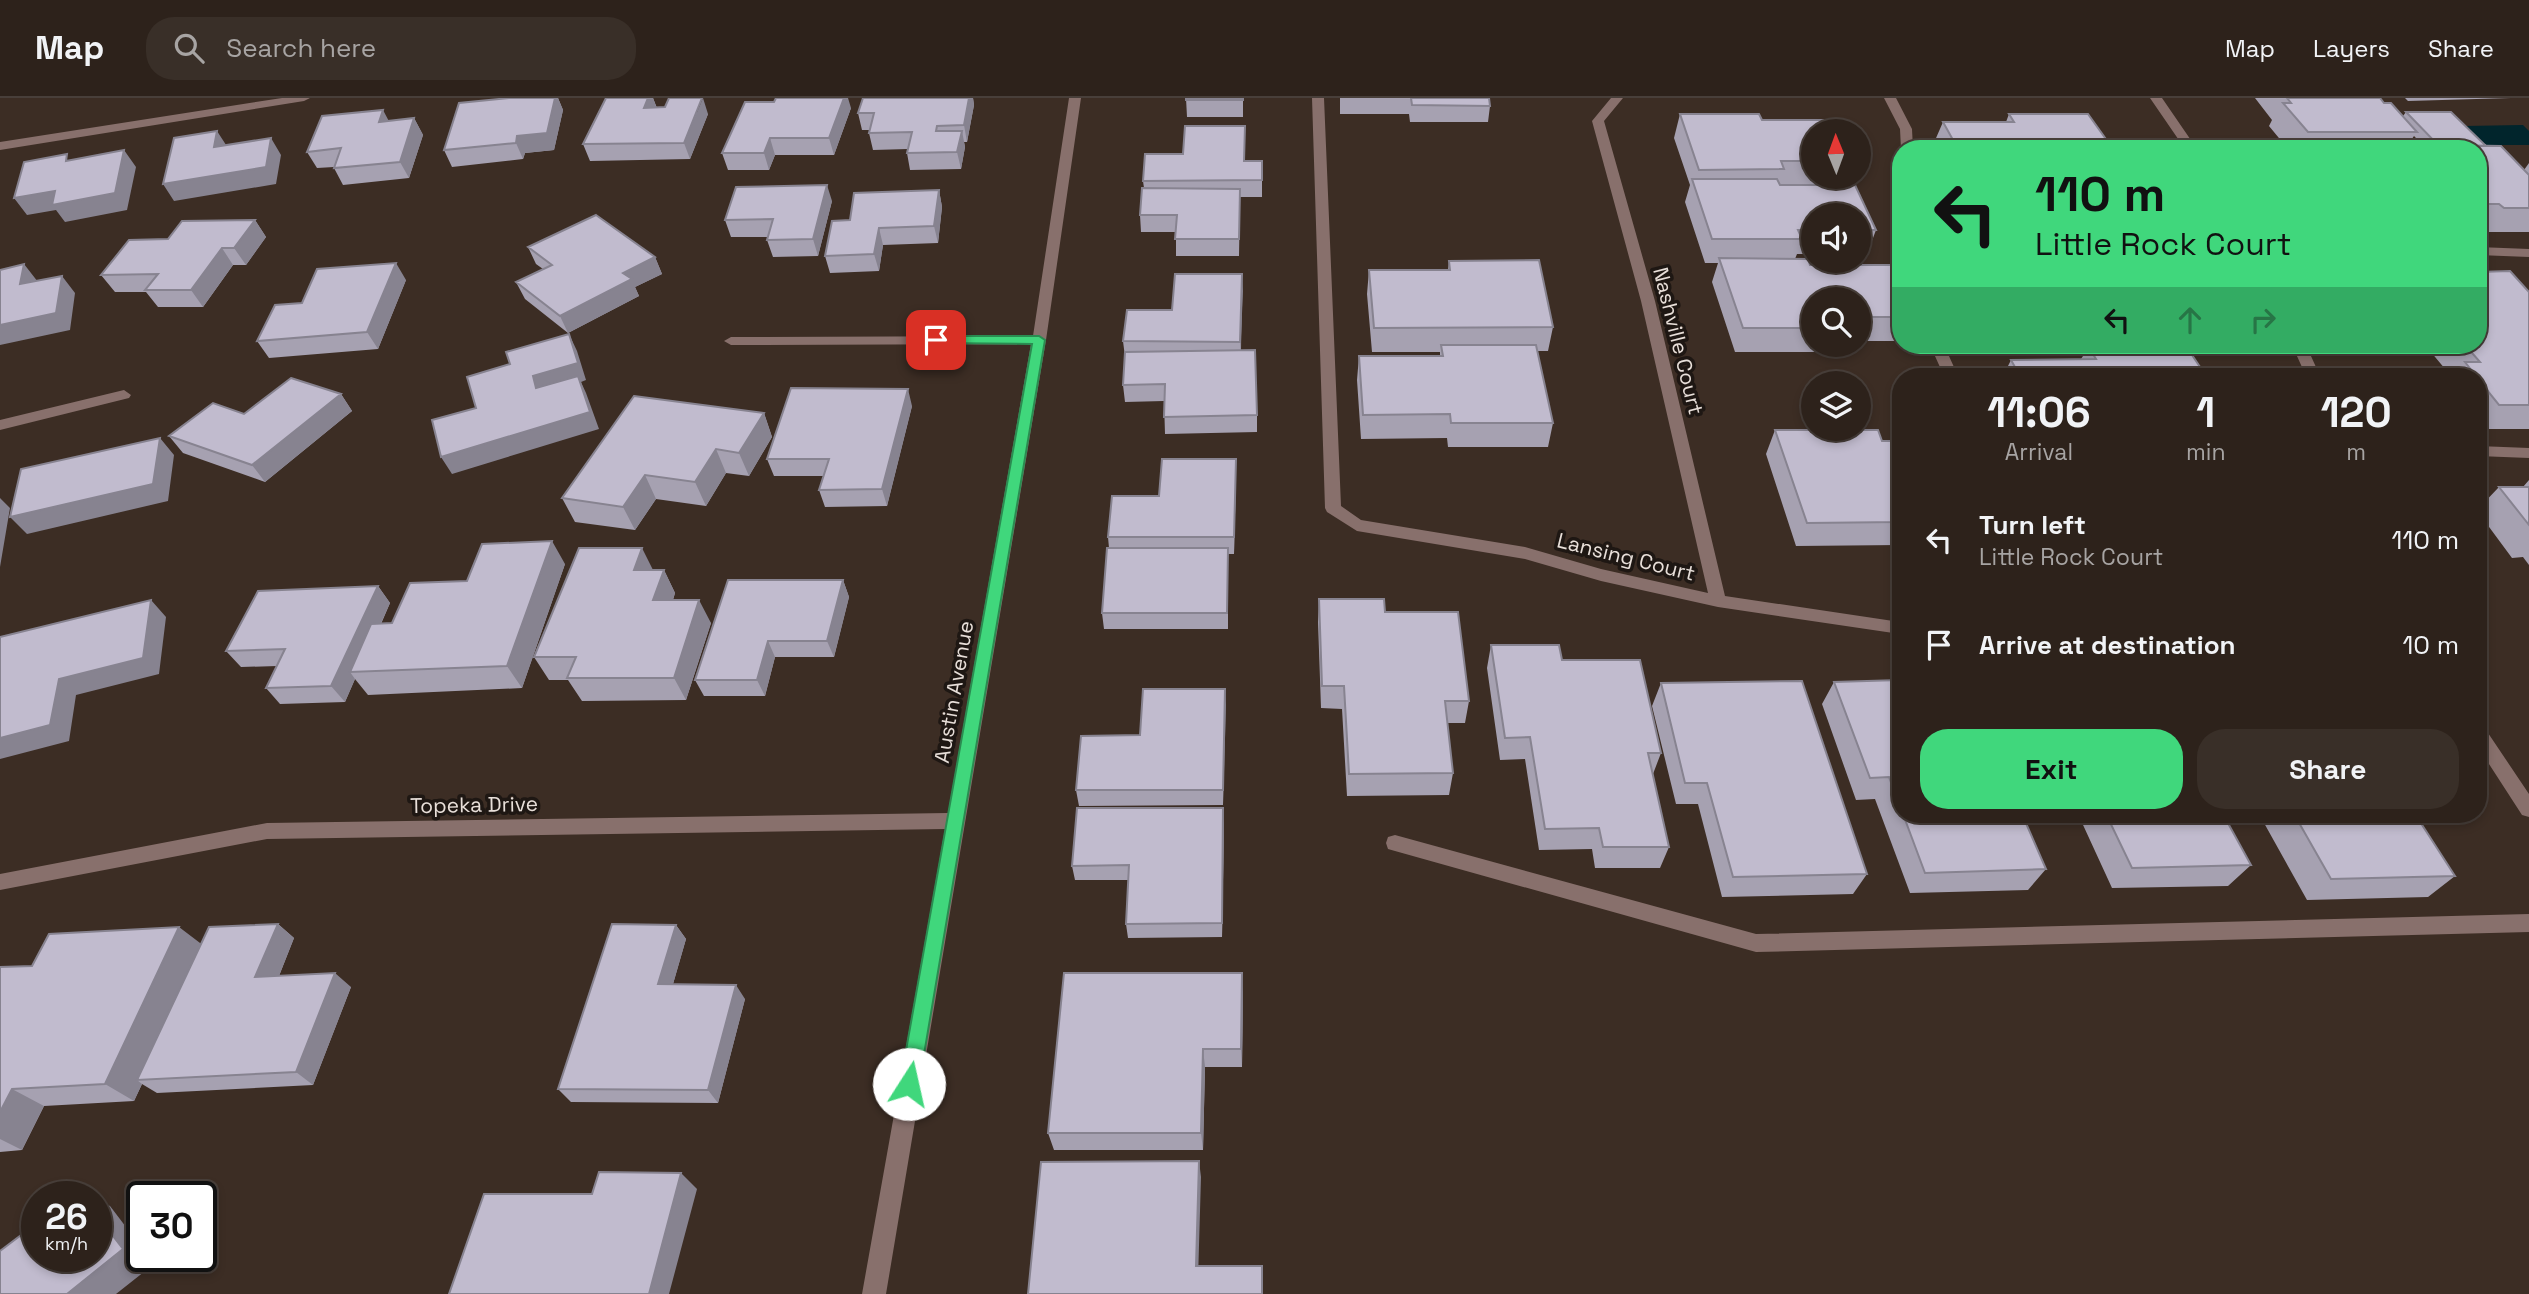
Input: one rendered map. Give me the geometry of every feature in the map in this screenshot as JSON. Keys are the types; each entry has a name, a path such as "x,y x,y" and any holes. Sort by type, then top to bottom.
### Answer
{"street":[{"path":"0,146 304,98"},
{"name":"Austin Avenue","path":"874,1294 1039,340 1075,98"},
{"name":"Lansing Court","path":"1318,98 1333,508 1357,525 1525,553 1601,575 1718,601 1892,627"},
{"name":"Nashville Court","path":"1617,98 1598,121 1648,301 1718,601"},
{"path":"1890,98 1906,129 1907,140"},
{"path":"2156,98 2185,140"},
{"path":"2487,251 2529,253"},
{"path":"731,341 1039,340"},
{"path":"0,425 124,395"},
{"path":"2487,451 2529,453"},
{"path":"2487,746 2529,809"},
{"name":"Topeka Drive","path":"0,882 267,831 954,821"},
{"path":"1395,843 1756,943 2529,923"}],"water":[{"path":"2523,125 2529,131 2529,145 2487,145 2487,140 2478,140 2464,126"}],"building":[{"path":"509,98 555,98 547,133 517,136 516,143 444,150 459,103"},
{"path":"606,98 648,98 644,108 665,107 669,98 702,98 684,143 583,144"},
{"path":"776,98 844,98 829,138 770,138 764,153 722,153 745,102 774,102"},
{"path":"863,98 969,98 964,125 937,126 936,131 962,131 957,152 907,153 912,132 869,133 874,113 858,113"},
{"path":"1243,98 1243,100 1186,100"},
{"path":"1411,98 1489,98 1490,106 1412,105"},
{"path":"2287,98 2380,98 2384,103 2391,103 2417,132 2308,132 2283,103 2291,103"},
{"path":"383,110 379,122 414,118 400,162 334,168 341,148 307,152 322,116"},
{"path":"2406,112 2451,112 2480,140 2433,140"},
{"path":"1680,114 1759,114 1762,120 1801,120 1801,161 1781,161 1784,169 1699,170"},
{"path":"2009,114 2088,114 2107,140 1953,140 1943,122 2014,122"},
{"path":"1185,126 1245,126 1244,161 1262,161 1262,180 1143,181 1145,154 1183,154"},
{"path":"217,131 214,147 271,138 266,167 163,184 174,138"},
{"path":"2487,146 2501,146 2529,175 2529,208 2504,208 2499,204 2487,204"},
{"path":"124,150 115,193 52,205 55,191 14,198 24,162 67,154 66,161"},
{"path":"1692,179 1777,179 1780,185 1801,185 1801,189 1857,189 1863,203 1801,203 1801,230 1798,230 1801,239 1712,239"},
{"path":"827,185 813,239 767,240 773,219 725,220 736,187"},
{"path":"1142,188 1240,189 1239,239 1175,239 1177,215 1140,215"},
{"path":"939,190 934,226 879,228 874,254 825,256 832,221 850,220 854,193"},
{"path":"596,215 655,257 623,273 632,279 560,316 516,282 552,265 528,247"},
{"path":"255,220 234,248 222,248 191,290 145,290 158,274 101,275 129,240 168,239 182,221"},
{"path":"1719,258 1801,259 1801,273 1871,273 1871,265 1892,265 1892,317 1871,317 1871,287 1801,287 1801,328 1743,328"},
{"path":"1539,260 1553,327 1374,328 1369,270 1450,270 1449,261"},
{"path":"396,263 367,332 257,341 275,305 302,303 317,269"},
{"path":"24,264 20,284 62,276 56,313 0,325 0,270"},
{"path":"2510,271 2529,292 2529,405 2499,405 2487,390 2487,368 2470,368 2465,362 2480,362 2473,354 2487,354 2487,272"},
{"path":"1175,274 1242,274 1240,342 1123,341 1127,310 1172,310"},
{"path":"569,334 578,363 533,376 536,388 578,376 590,412 441,457 432,420 476,408 467,377 510,364 506,352"},
{"path":"1441,345 1536,345 1553,423 1451,423 1450,414 1363,415 1359,356 1443,356"},
{"path":"1255,350 1257,415 1164,417 1165,384 1123,385 1125,352"},
{"path":"2093,354 2191,354 2201,368 2016,368 2011,360 2096,359"},
{"path":"291,378 341,394 252,465 169,436 213,403 244,414"},
{"path":"791,388 908,389 882,489 819,490 829,459 767,459"},
{"path":"634,396 764,413 739,453 716,449 695,482 645,475 623,507 562,498"},
{"path":"1775,430 1801,430 1801,441 1871,441 1871,430 1878,430 1882,441 1892,441 1892,522 1807,523"},
{"path":"160,438 153,484 10,517 21,469"},
{"path":"1162,459 1236,459 1234,537 1108,537 1112,496 1159,496"},
{"path":"2499,487 2529,487 2529,525"},
{"path":"552,541 507,666 350,672 371,624 392,623 410,583 467,581 482,544"},
{"path":"579,548 642,548 634,570 664,570 653,600 699,600 674,678 567,678 576,657 534,657"},
{"path":"1107,548 1228,548 1227,613 1102,613"},
{"path":"728,580 843,580 827,641 768,641 757,680 695,680"},
{"path":"378,586 331,686 266,688 285,649 226,651 258,591"},
{"path":"1319,599 1384,599 1385,612 1458,612 1469,701 1445,701 1453,773 1349,774 1344,686 1322,686"},
{"path":"151,600 143,658 59,679 50,725 0,738 0,637"},
{"path":"1491,645 1559,645 1562,660 1640,660 1661,753 1648,753 1669,847 1603,847 1599,828 1545,829 1530,737 1505,738"},
{"path":"1892,680 1892,785 1889,777 1870,778 1834,682"},
{"path":"1802,681 1867,874 1733,877 1707,783 1685,783 1661,683"},
{"path":"1143,689 1225,689 1223,790 1076,790 1081,736 1140,735"},
{"path":"1077,808 1223,808 1222,923 1126,924 1129,865 1072,866"},
{"path":"1906,823 2026,823 2046,869 1925,873"},
{"path":"2110,823 2228,823 2251,865 2132,868"},
{"path":"2299,823 2421,823 2455,876 2331,879"},
{"path":"278,924 255,977 335,973 296,1072 137,1080 209,927"},
{"path":"612,924 676,925 658,984 736,985 708,1090 558,1089"},
{"path":"179,927 105,1084 12,1089 0,1112 0,967 32,966 49,934"},
{"path":"1064,973 1242,973 1241,1049 1203,1049 1201,1133 1048,1133"},
{"path":"1199,1161 1196,1266 1262,1266 1262,1294 1028,1294 1041,1162"},
{"path":"599,1172 681,1173 649,1294 449,1294 484,1194 592,1194"},
{"path":"21,1235 21,1272 94,1272 67,1294 0,1294 0,1251"},
{"path":"112,1235 123,1249 112,1258"}],"route":[{"path":"909,1084 1039,340 936,340"}]}
